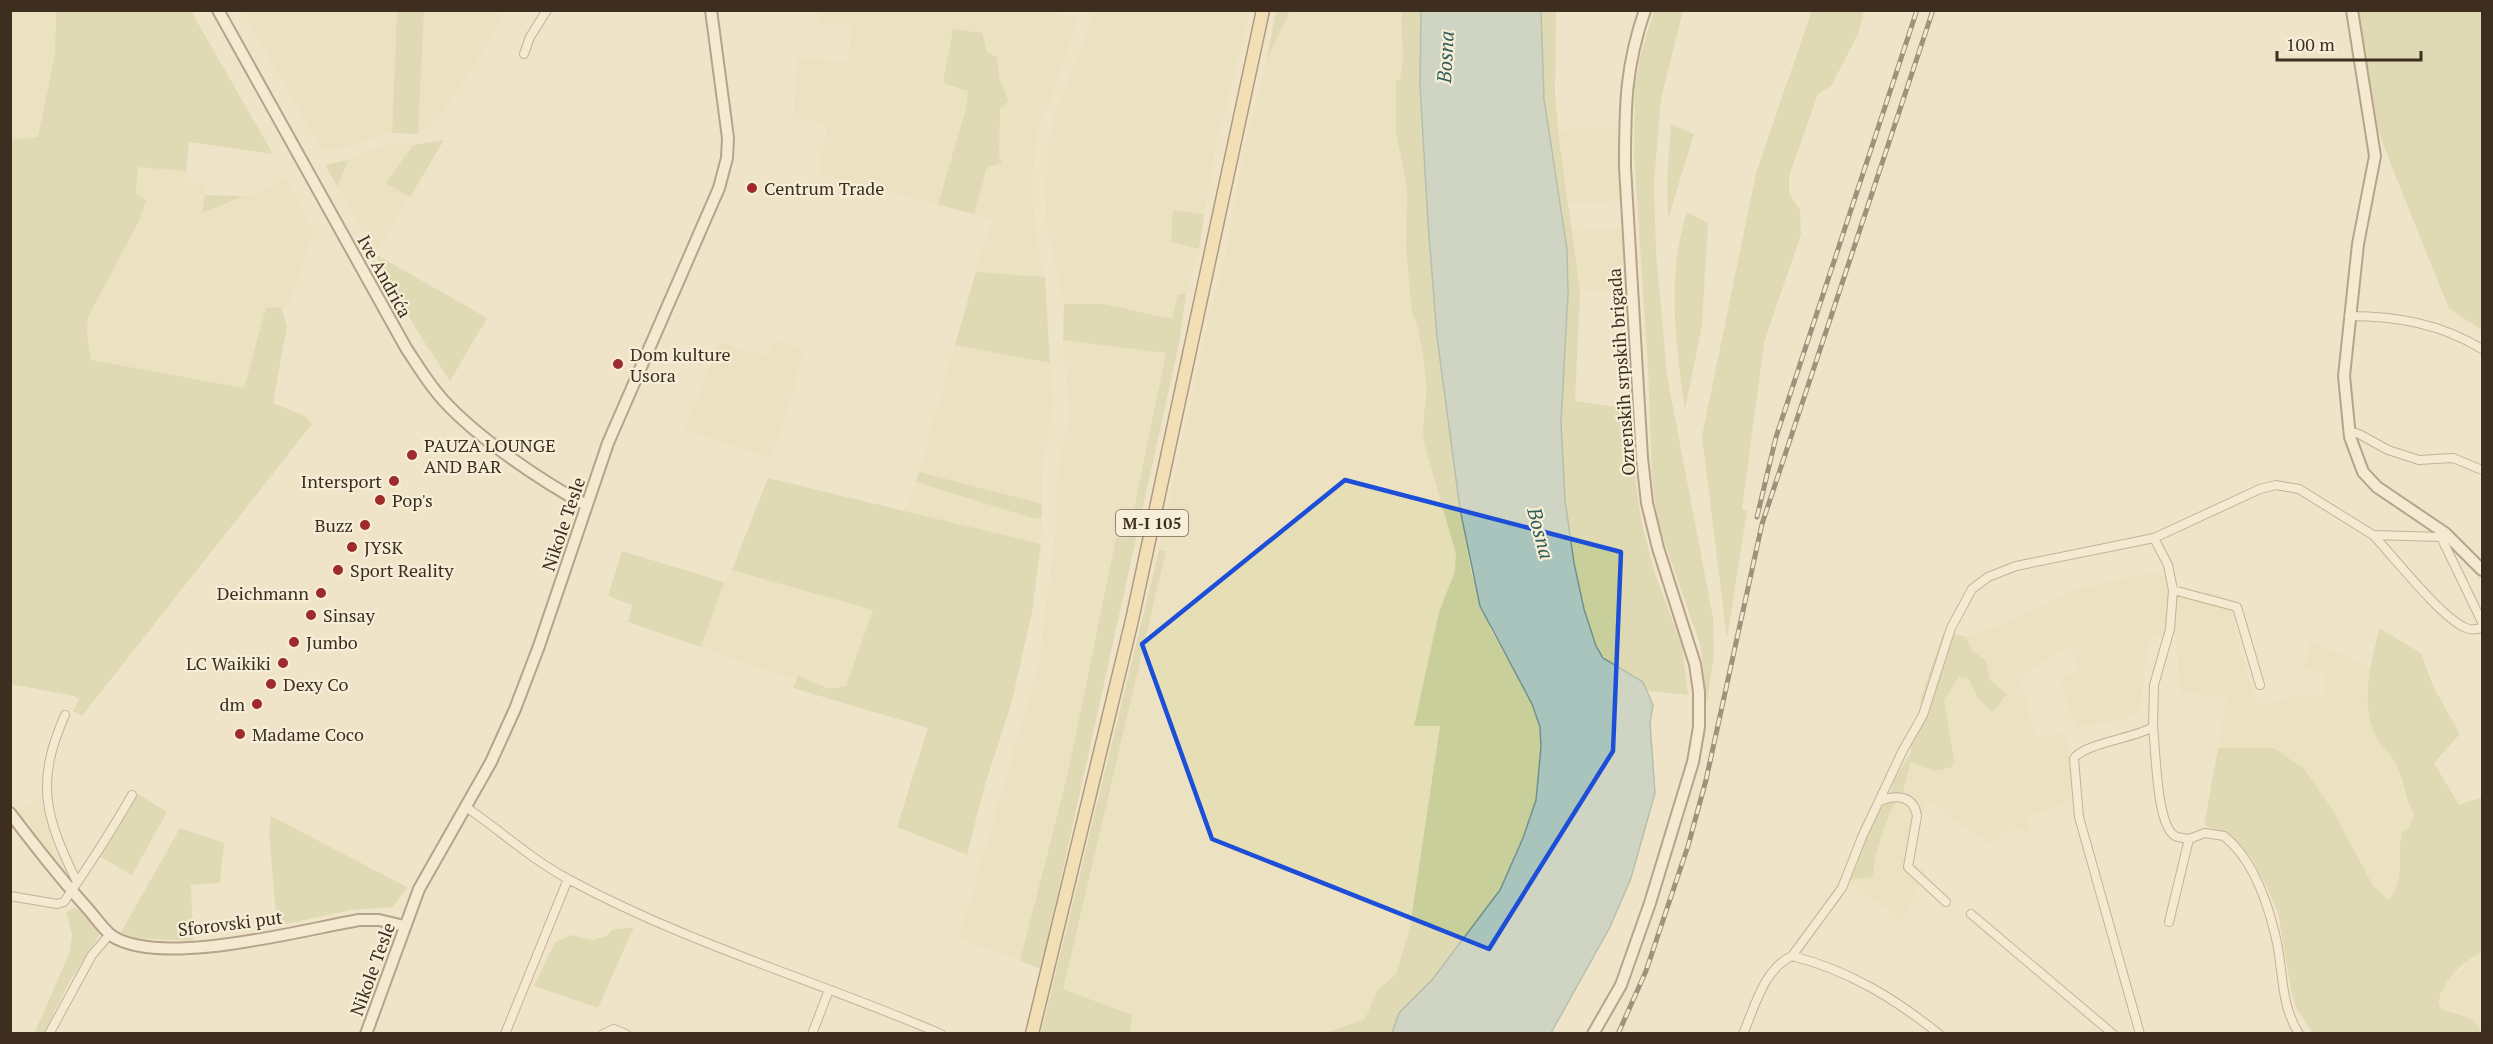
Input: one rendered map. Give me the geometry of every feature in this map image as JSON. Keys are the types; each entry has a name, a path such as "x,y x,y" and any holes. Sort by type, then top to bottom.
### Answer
{"main road":[{"name":"M-I 105","path":"1032,1034 1132,620 1263,10"}],"street":[{"name":"Ive Andrića","path":"218,10 406,348 432,387 446,403 519,463 586,505"},
{"path":"524,54 530,38 547,10"},
{"name":"Nikole Tesle","path":"366,1034 419,889 491,762 515,709 616,423 700,237 724,174 727,158 727,126 711,10"},
{"name":"Ozrenskih srpskih brigada","path":"1593,1034 1621,985 1650,903 1693,762 1699,727 1699,692 1695,664 1658,548 1647,503 1642,458 1625,167 1625,86 1632,46 1645,10"},
{"path":"2352,10 2375,156 2358,244 2349,316 2344,376 2349,431 2356,458 2370,479 2443,535 2482,570"},
{"path":"2349,316 2385,316 2433,326 2459,335 2482,349"},
{"path":"2349,431 2388,450 2419,460 2453,458 2482,470"},
{"path":"1743,1034 1769,976 1779,962 1792,956 1842,888 1862,837 1903,750 1923,715 1951,628 1972,590 1988,577 2016,566 2154,538 2260,489 2276,485 2299,489 2373,534 2445,613 2464,627 2474,630 2482,628"},
{"path":"2373,534 2443,535"},
{"path":"2443,535 2482,622"},
{"path":"2154,538 2168,565 2173,590 2170,628 2154,685 2153,728 2163,814 2169,830 2176,836 2189,839 2205,833 2224,836 2245,862 2261,890 2275,934 2285,1003 2299,1034"},
{"path":"2173,590 2237,607 2260,685"},
{"path":"65,715 49,756 46,788 56,837 74,885"},
{"path":"2140,1034 2079,817 2073,759 2082,751 2139,735 2153,728"},
{"path":"10,896 57,904 64,902 96,856 132,795"},
{"path":"1880,801 1890,796 1904,797 1916,808 1917,816 1908,867 1946,902"},
{"path":"466,807 525,852 568,879 636,914 941,1034"},
{"name":"Sforovski put","path":"10,813 74,885 110,934 140,946 189,948 225,944 359,920 379,920 404,926"},
{"path":"2169,922 2189,839"},
{"path":"505,1034 568,879"},
{"path":"1971,914 2113,1034"},
{"path":"49,1034 92,955 110,934"},
{"path":"1792,956 1855,978 1899,1002 1940,1034"},
{"path":"812,1034 830,990"},
{"path":"603,1034 614,1029 626,1034"}],"highlighted area":[{"path":"1345,480 1621,552 1613,751 1489,949 1212,839 1142,644"}],"shaded area":[{"path":"1035,10 1079,18 1037,135 1033,169 1033,202 1037,244 1045,277 976,272 992,220 974,214 987,167 999,156 999,79 987,53 953,29 944,83 968,91 966,108 938,205 820,173 827,124 793,118 797,58 848,62 852,25 819,23 820,11"},
{"path":"11,11 56,11 55,54 38,137 11,140"},
{"path":"242,11 397,11 392,133 335,150 322,150"},
{"path":"424,11 492,11 503,18 457,92 434,123 418,134"},
{"path":"1093,11 1250,11 1216,145 1204,215 1174,210 1171,242 1199,249 1186,294 1178,294 1172,319 1104,304 1064,304 1047,227 1045,190 1110,200 1046,188 1049,139 1055,114 1089,29"},
{"path":"1290,11 1401,11 1403,59 1400,80 1396,82 1396,132 1407,188 1406,250 1412,313 1418,322 1426,381 1422,426 1424,443 1457,554 1455,571 1439,612 1415,726 1440,725 1410,927 1396,974 1377,991 1365,1019 1323,1034 1130,1033 1132,1014 1062,989 1166,552 1159,550 1207,325 1225,257 1245,145 1267,59"},
{"path":"1619,128 1622,201 1569,203 1558,130"},
{"path":"389,143 413,145 387,183 410,197 375,254 337,186 349,160"},
{"path":"138,166 186,171 185,182 207,185 202,212 244,196 259,193 286,176 314,232 288,307 266,309 245,388 91,360 87,334 88,317 142,211 136,193"},
{"path":"1623,229 1624,290 1580,292 1570,231"},
{"path":"773,340 805,351 771,459 684,430 720,342 766,356"},
{"path":"1063,340 1166,353 1128,539 1116,538 1068,773 1020,961 959,938 1039,664 1056,526 1056,485 1069,417"},
{"path":"955,345 1050,363 1053,404 1042,473 1042,504 919,472"},
{"path":"916,482 1032,518 1042,518 1041,544 905,512"},
{"path":"732,570 873,609 846,686 830,689 798,676 783,677 701,647 724,582"},
{"path":"2151,573 2160,574 2176,586 2224,596 2229,604 2246,670 2259,706 2293,697 2325,696 2326,674 2305,668 2310,641 2371,667 2368,713 2376,737 2396,763 2406,802 2414,814 2410,827 2402,832 2397,849 2401,872 2398,888 2388,901 2372,884 2332,809 2274,748 2218,748 2227,697 2180,692 2176,633 2152,634 2146,655 2140,709 2130,718 2075,728 2060,678 2077,671 2071,644 2020,678 2036,739 2067,732 2073,799 2026,818 2030,835 2010,824 1991,845 1926,799 1910,859 1925,873 1902,921 1848,880 1873,877 1875,857 1882,835 1891,809 1902,796 1911,762 1935,771 1945,715 1944,700 1959,677 1968,678 1978,698 2007,694 1990,680 1986,661 1971,650 1966,637 1990,629 2077,589"},
{"path":"42,794 50,831 66,866 66,874 18,814"},
{"path":"2482,952 2482,1033 2462,1014 2444,1011 2438,1004 2441,987"}],"green space":[{"path":"1812,10 1864,11 1858,34 1831,86 1818,94 1789,176 1789,193 1800,210 1801,234 1764,343 1742,509 1747,511 1727,639 1702,436 1756,173"},
{"path":"56,11 191,11 273,154 189,142 186,171 138,167 136,193 146,200 140,219 88,317 87,334 91,360 244,388 266,308 281,307 287,326 273,403 305,416 312,424 82,716 73,711 79,699 74,696 10,684 11,140 38,137 55,54"},
{"path":"397,11 424,11 418,134 392,133"},
{"path":"1276,11 1290,11 1267,59"},
{"path":"1401,11 1421,11 1420,85 1437,337 1460,509 1472,575 1490,628 1532,704 1540,727 1541,747 1536,800 1523,838 1500,890 1432,980 1399,1013 1392,1033 1323,1034 1365,1019 1377,991 1396,974 1410,927 1440,726 1414,726 1439,612 1455,571 1456,554 1424,443 1426,378 1423,353 1412,313 1406,250 1407,188 1396,132 1396,82 1400,79 1403,59"},
{"path":"1541,11 1556,11 1555,91 1558,130 1580,292 1575,401 1631,409 1636,486 1642,524 1654,571 1682,646 1688,695 1648,691 1636,678 1613,664 1601,653 1585,614 1570,550 1563,483 1561,417 1567,317 1567,249 1543,90"},
{"path":"1654,11 1683,11 1661,99 1654,184 1656,251 1667,375 1713,618 1714,654 1707,704 1701,647 1658,523 1652,481 1648,368 1634,155 1635,85 1640,57"},
{"path":"2359,11 2482,11 2482,330 2449,309 2391,165 2378,130"},
{"path":"953,29 982,33 987,52 997,57 999,79 1009,101 1000,109 999,156 1002,163 987,167 974,214 938,205 966,108 968,91 943,83"},
{"path":"1671,124 1694,134 1668,219 1667,181"},
{"path":"444,140 410,197 386,183 413,145"},
{"path":"349,160 337,186 326,167 328,164"},
{"path":"205,195 244,196 202,213"},
{"path":"1173,210 1204,215 1199,249 1171,242"},
{"path":"1687,212 1708,223 1702,326 1685,410 1676,336 1675,286 1681,236"},
{"path":"375,254 487,318 450,381 416,329"},
{"path":"976,272 1045,277 1050,363 955,345"},
{"path":"1178,294 1186,294 1179,344 1041,969 1020,961 1068,773 1116,538 1128,538 1166,353 1063,340 1064,304 1104,304 1172,319"},
{"path":"919,472 1042,504 1042,518 1032,518 916,482"},
{"path":"768,478 1041,544 1032,612 1012,701 984,788 967,855 897,827 928,728 793,688 798,676 830,689 846,686 873,610 732,570"},
{"path":"1159,550 1166,551 1063,989 1132,1015 1130,1033 1041,1033"},
{"path":"622,551 724,582 701,647 628,622 632,605 608,596"},
{"path":"2379,628 2421,653 2433,686 2460,734 2434,763 2459,805 2482,797 2482,952 2467,961 2448,980 2438,1004 2444,1011 2471,1020 2482,1033 2312,1033 2296,1007 2278,912 2267,887 2252,859 2232,836 2204,825 2218,748 2274,748 2304,769 2332,809 2372,884 2388,901 2398,884 2402,832 2410,827 2414,814 2398,768 2376,736 2368,710 2368,683"},
{"path":"1944,631 1966,637 1972,650 1986,661 1990,680 2007,694 1992,712 1978,698 1968,678 1959,677 1944,700 1954,760 1952,767 1935,771 1911,762 1902,796 1891,809 1882,835 1875,857 1873,877 1848,880 1877,815 1891,792 1895,778 1911,752 1912,729 1920,712 1921,697"},
{"path":"138,794 167,812 132,875 100,857"},
{"path":"271,816 407,887 393,907 351,910 277,926 269,833"},
{"path":"180,828 224,843 220,883 191,885 193,941 136,938 121,932"},
{"path":"74,908 90,918 99,935 67,986 44,1033 34,1034 69,954 72,935 66,912"},
{"path":"634,927 598,1008 534,986 555,942 571,935 593,940 606,936 612,930"}],"water":[{"name":"Bosna","path":"1421,11 1541,11 1544,99 1567,249 1568,294 1561,422 1565,500 1574,563 1584,609 1596,646 1603,658 1643,682 1653,705 1650,723 1655,793 1631,878 1610,927 1551,1033 1392,1033 1399,1013 1432,980 1500,890 1523,838 1536,800 1541,747 1540,727 1532,704 1480,606 1460,509 1437,337 1428,223 1420,85"}],"railway":[{"path":"1757,517 1776,437 1917,10"},
{"path":"1618,1034 1646,971 1688,846 1706,780 1762,524 1933,10"}],"place":[{"name":"Centrum Trade","path":"752,188"},
{"name":"Dom kulture Usora","path":"618,364"},
{"name":"PAUZA LOUNGE AND BAR","path":"412,455"},
{"name":"Intersport","path":"394,481"},
{"name":"Pop's","path":"380,500"},
{"name":"Buzz","path":"365,525"},
{"name":"JYSK","path":"352,547"},
{"name":"Sport Reality","path":"338,570"},
{"name":"Deichmann","path":"321,593"},
{"name":"Sinsay","path":"311,615"},
{"name":"Jumbo","path":"294,642"},
{"name":"LC Waikiki","path":"283,663"},
{"name":"Dexy Co","path":"271,684"},
{"name":"dm","path":"257,704"},
{"name":"Madame Coco","path":"240,734"}]}
